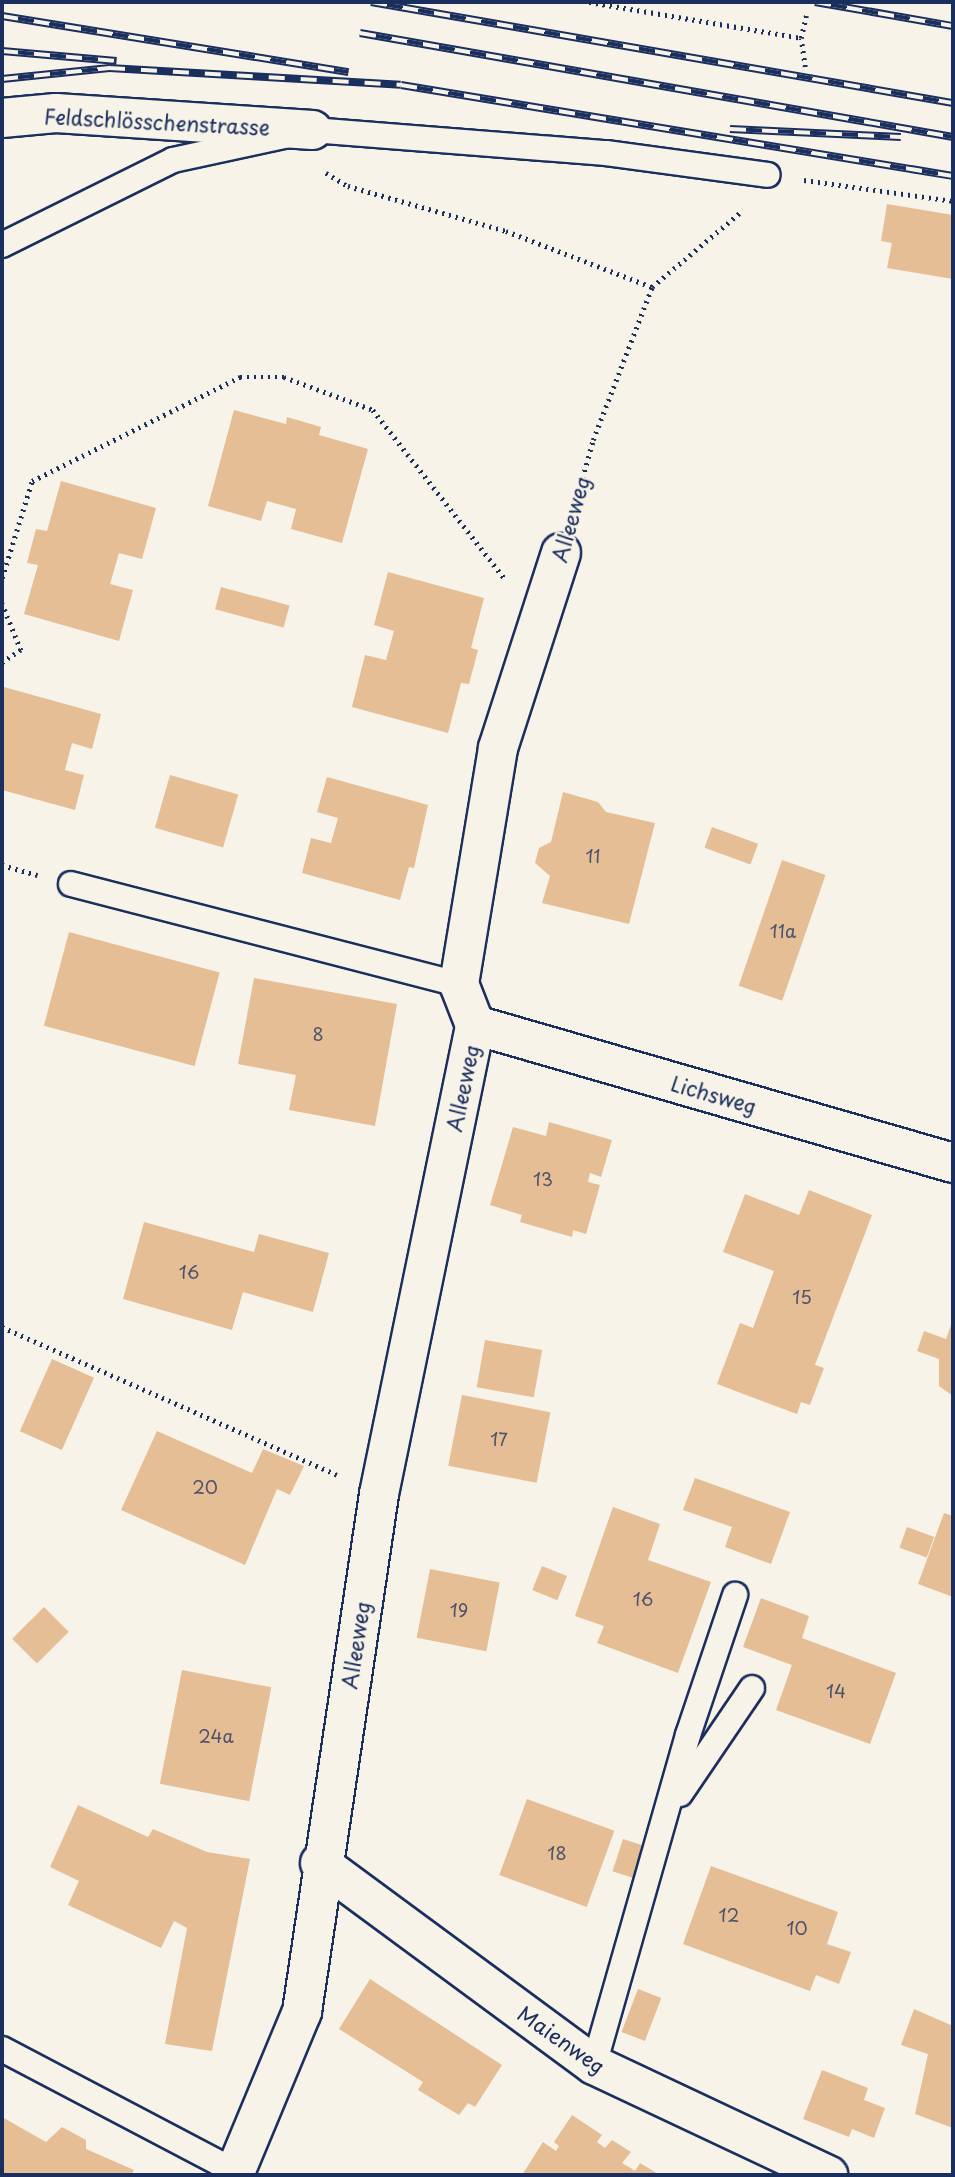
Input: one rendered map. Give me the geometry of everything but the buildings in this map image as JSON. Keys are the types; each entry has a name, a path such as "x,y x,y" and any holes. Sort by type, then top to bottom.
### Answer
{"street":[{"name":"Feldschlösschenstrasse","path":"2,118 56,113 313,147"},
{"name":"Alleeweg","path":"235,2174 302,2012 320,1863 379,1494 475,1025 459,984 498,748 561,553"},
{"name":"Lichsweg","path":"475,1025 953,1163"},
{"name":"Maienweg","path":"320,1863 594,2065 828,2175"}],"lane":[{"path":"2,245 173,160 313,147 606,153 768,176"},
{"path":"71,884 459,984"},
{"path":"594,2065 668,1814 688,1735 735,1595"},
{"path":"668,1814 725,1721 752,1688"},
{"name":"Alleeweg","path":"2,2049 235,2174"}],"path":[{"path":"589,2 801,38"},
{"path":"805,67 801,38 806,16"},
{"path":"313,147 348,186 506,231 652,287 746,207 768,176 953,201"},
{"name":"Alleeweg","path":"561,553 593,440 652,287"},
{"path":"2,578 32,481 240,377 273,377 373,410 508,582"},
{"path":"2,603 21,650 2,663"},
{"path":"2,1327 379,1494"}],"railway":[{"path":"371,2 953,103"},
{"path":"815,2 953,26"},
{"path":"2,16 349,72"},
{"path":"360,33 953,137"},
{"path":"2,51 117,61"},
{"path":"2,79 109,68 401,85 953,176"},
{"path":"730,129 901,137"}]}
